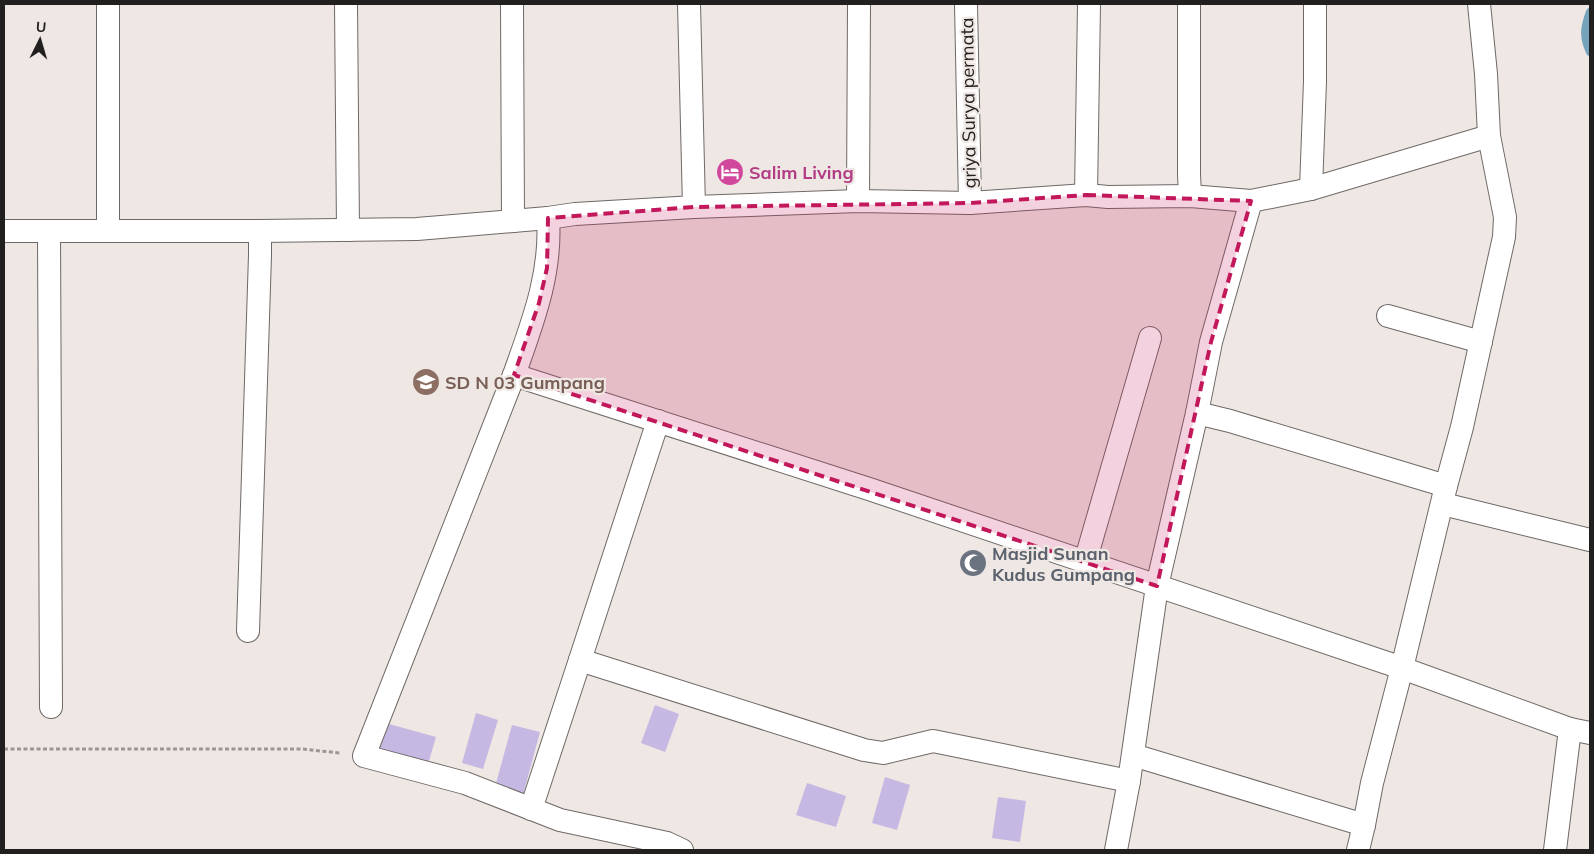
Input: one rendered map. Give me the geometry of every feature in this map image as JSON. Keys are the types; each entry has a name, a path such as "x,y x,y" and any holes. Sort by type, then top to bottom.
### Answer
{"street":[{"path":"108,4 108,231"},
{"path":"346,4 348,230"},
{"path":"512,4 513,221"},
{"path":"690,4 694,207"},
{"path":"858,201 859,4"},
{"name":"griya Surya permata","path":"966,4 970,203"},
{"path":"1086,195 1088,4"},
{"path":"1188,4 1190,196"},
{"path":"1311,189 1315,81 1315,4"},
{"path":"1358,850 1372,783 1462,427 1504,237 1505,216 1489,136 1486,74 1479,4"},
{"path":"4,231 417,229 575,214 694,207 858,201 970,203 1086,195 1108,197 1190,196 1252,201 1311,189 1489,136"},
{"path":"1116,850 1129,781 1157,586 1197,413 1211,342 1252,201"},
{"path":"548,218 547,268 540,302 514,375 364,756 465,784 560,820 667,843 682,850"},
{"path":"49,231 51,707"},
{"path":"248,631 260,231"},
{"path":"1388,316 1481,342"},
{"path":"1085,562 1150,338"},
{"path":"514,375 869,489 1402,668 1580,731 1555,850"},
{"path":"1197,413 1230,422 1444,495 1590,540"},
{"path":"531,809 658,421"},
{"path":"580,660 864,750 882,753 933,741 1129,781"},
{"path":"1133,755 1364,825"}],"path":[{"path":"4,749 302,748 364,756"}],"highlighted area":[{"path":"1086,195 1251,201 1211,342 1157,586 514,375 539,303 547,268 548,218 694,207 970,203"}],"building":[{"path":"655,705 679,714 665,752 641,743"},
{"path":"476,713 498,720 483,769 462,763"},
{"path":"382,722 436,737 427,768 374,753"},
{"path":"512,725 540,732 523,795 495,787"},
{"path":"885,777 910,785 897,830 872,823"},
{"path":"807,783 846,796 836,827 796,815"},
{"path":"998,797 1026,801 1020,842 992,838"}],"waterway":[{"path":"1590,12 1585,32 1590,52"}],"place":[{"name":"Salim Living","path":"730,172"},
{"name":"SD N 03 Gumpang","path":"426,382"},
{"name":"Masjid Sunan Kudus Gumpang","path":"973,563"}]}
